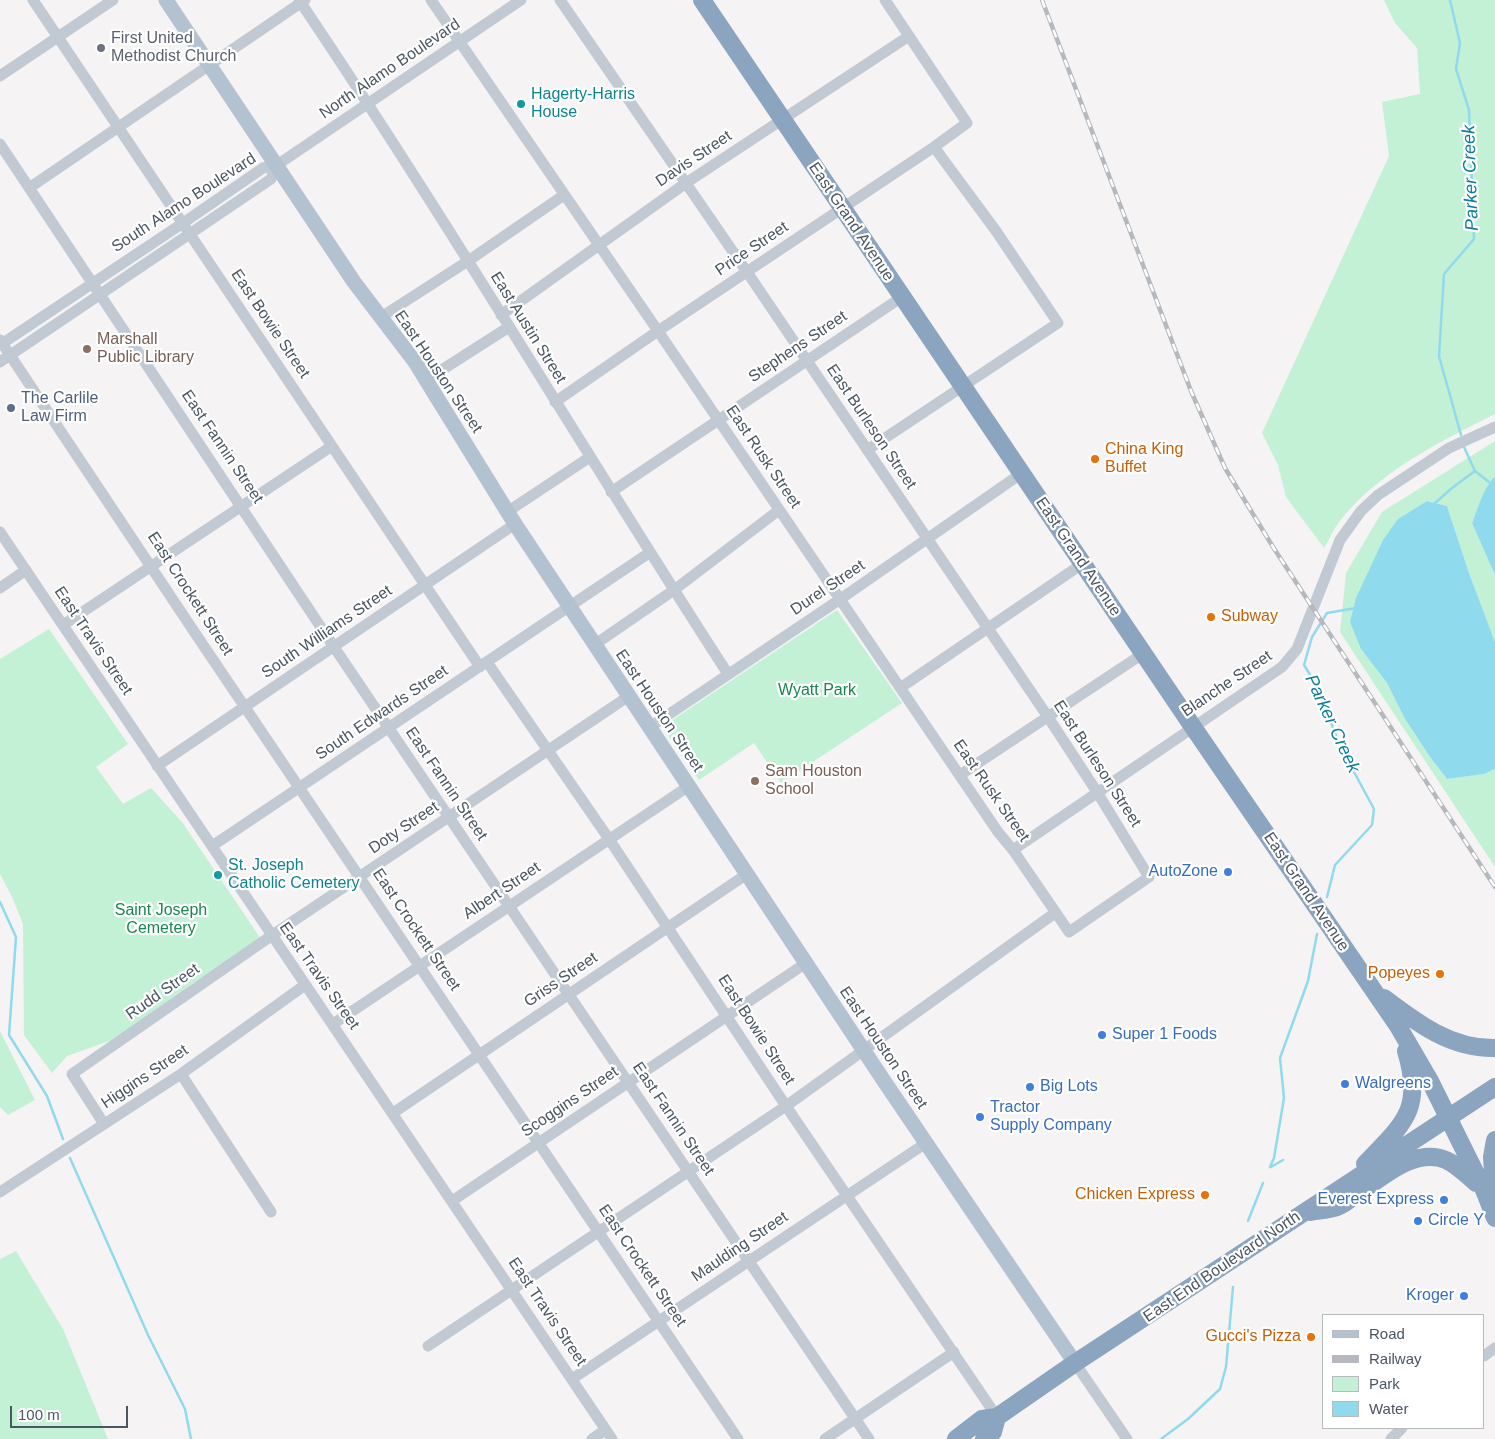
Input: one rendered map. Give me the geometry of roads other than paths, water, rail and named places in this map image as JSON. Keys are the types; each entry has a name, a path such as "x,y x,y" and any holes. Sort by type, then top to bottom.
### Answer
{"highway":[{"name":"East Grand Avenue","path":"702,0 1082,564 1398,1026 1420,1063 1489,1196"},
{"path":"1373,989 1417,1022 1442,1036 1472,1046 1495,1048"},
{"path":"1342,1188 1398,1129 1409,1110 1413,1095 1412,1078 1398,1026"},
{"name":"East End Boulevard North","path":"997,1417 1075,1363 1495,1087"},
{"path":"1495,1140 1489,1196 1495,1218"},
{"path":"1303,1213 1337,1207 1395,1169 1410,1161 1422,1158 1435,1157 1447,1160 1460,1169 1489,1196"},
{"path":"956,1439 982,1419 997,1417 993,1432 984,1439"}],"main road":[{"name":"East Houston Street","path":"166,0 354,282 404,347 511,518 594,645 863,1050 1075,1363"}],"street":[{"name":"East Bowie Street","path":"33,0 425,585 548,750 846,1196 997,1417"},
{"path":"0,76 113,0"},
{"name":"East Rusk Street","path":"431,0 658,331 839,600 1069,932"},
{"name":"North Alamo Boulevard","path":"277,165 521,0"},
{"name":"East Burleson Street","path":"560,0 747,272 1048,717 1098,792 1149,876 1069,932"},
{"path":"886,0 909,36"},
{"path":"29,188 302,1"},
{"name":"East Austin Street","path":"302,1 468,261 611,492 728,674"},
{"name":"Davis Street","path":"501,315 686,183 909,36"},
{"name":"Price Street","path":"555,402 967,123 909,36"},
{"name":"East Fannin Street","path":"0,144 334,647 869,1439"},
{"path":"867,450 1058,323 996,231 934,147"},
{"name":"South Alamo Boulevard","path":"1,342 93,283 263,168 277,165"},
{"name":"South Alamo Boulevard","path":"0,362 270,179 277,165"},
{"path":"381,317 468,261 564,195"},
{"name":"Stephens Street","path":"611,492 902,297"},
{"path":"426,380 509,327"},
{"name":"East Crockett Street","path":"1,342 738,1439"},
{"name":"Blanche Street","path":"1013,850 1282,667 1293,655 1340,540 1361,511 1378,495 1449,448 1495,427"},
{"path":"63,625 332,446"},
{"name":"South Williams Street","path":"158,766 425,585 590,457"},
{"name":"Durel Street","path":"650,727 928,540 1022,473"},
{"path":"594,645 674,590 779,510"},
{"name":"East Travis Street","path":"0,532 609,1434"},
{"name":"South Edwards Street","path":"212,846 650,553"},
{"path":"900,688 1082,564"},
{"path":"0,588 26,570"},
{"path":"960,776 1144,653"},
{"name":"Doty Street","path":"271,936 629,696"},
{"name":"Albert Street","path":"333,1024 689,786"},
{"name":"Griss Street","path":"393,1113 747,874"},
{"path":"428,1346 689,1172 854,1059 863,1050 1055,912"},
{"name":"Rudd Street","path":"104,1124 72,1074 271,936"},
{"name":"Scoggins Street","path":"452,1202 806,963"},
{"name":"Higgins Street","path":"0,1192 181,1074 306,985"},
{"path":"181,1074 270,1212"},
{"name":"Maulding Street","path":"572,1379 926,1143"},
{"path":"825,1439 954,1352"},
{"name":"East Houston Street","path":"1075,1363 1127,1439"},
{"path":"1391,1439 1401,1429"},
{"path":"592,1439 609,1434"}],"water":[{"path":"1495,476 1495,575 1472,523 1484,492"},
{"path":"1427,501 1447,506 1469,573 1495,642 1495,769 1484,774 1447,779 1405,719 1387,683 1361,649 1350,622 1356,598 1383,540 1398,519"}],"waterway":[{"name":"Parker Creek","path":"1450,0 1460,43 1456,69 1469,110 1474,239 1444,274 1439,356 1461,435"},
{"name":"Parker Creek","path":"1434,504 1475,471 1464,447"},
{"path":"1475,471 1489,482"},
{"name":"Parker Creek","path":"1327,897 1335,865 1372,825 1374,809 1340,746 1317,686 1304,665 1312,637 1327,613 1356,608"},
{"path":"0,902 16,937 9,1035 47,1096 63,1139"},
{"name":"Parker Creek","path":"1270,1167 1274,1158 1284,1098 1280,1058 1308,981 1317,934"},
{"path":"70,1158 148,1335 185,1409 191,1439"},
{"path":"1271,1167 1283,1160"},
{"name":"Parker Creek","path":"1248,1221 1263,1183"},
{"name":"Parker Creek","path":"1161,1439 1188,1419 1220,1389 1226,1367 1233,1287"}],"railway":[{"path":"1042,0 1191,391 1225,468 1273,547 1495,887"}],"place":[{"name":"First United Methodist Church","path":"101,48"},
{"name":"Hagerty-Harris House","path":"521,104"},
{"name":"Marshall Public Library","path":"87,349"},
{"name":"The Carlile Law Firm","path":"11,408"},
{"name":"China King Buffet","path":"1095,459"},
{"name":"Subway","path":"1211,617"},
{"name":"Sam Houston School","path":"755,781"},
{"name":"AutoZone","path":"1228,872"},
{"name":"St. Joseph Catholic Cemetery","path":"218,875"},
{"name":"Popeyes","path":"1440,974"},
{"name":"Super 1 Foods","path":"1102,1035"},
{"name":"Walgreens","path":"1345,1084"},
{"name":"Big Lots","path":"1030,1087"},
{"name":"Tractor Supply Company","path":"980,1117"},
{"name":"Chicken Express","path":"1205,1195"},
{"name":"Everest Express","path":"1444,1200"},
{"name":"Circle Y","path":"1418,1221"},
{"name":"Kroger","path":"1464,1296"},
{"name":"Gucci's Pizza","path":"1311,1337"}],"park label":[{"name":"Wyatt Park","path":"817,691"},
{"name":"Saint Joseph Cemetery","path":"161,920"}]}
